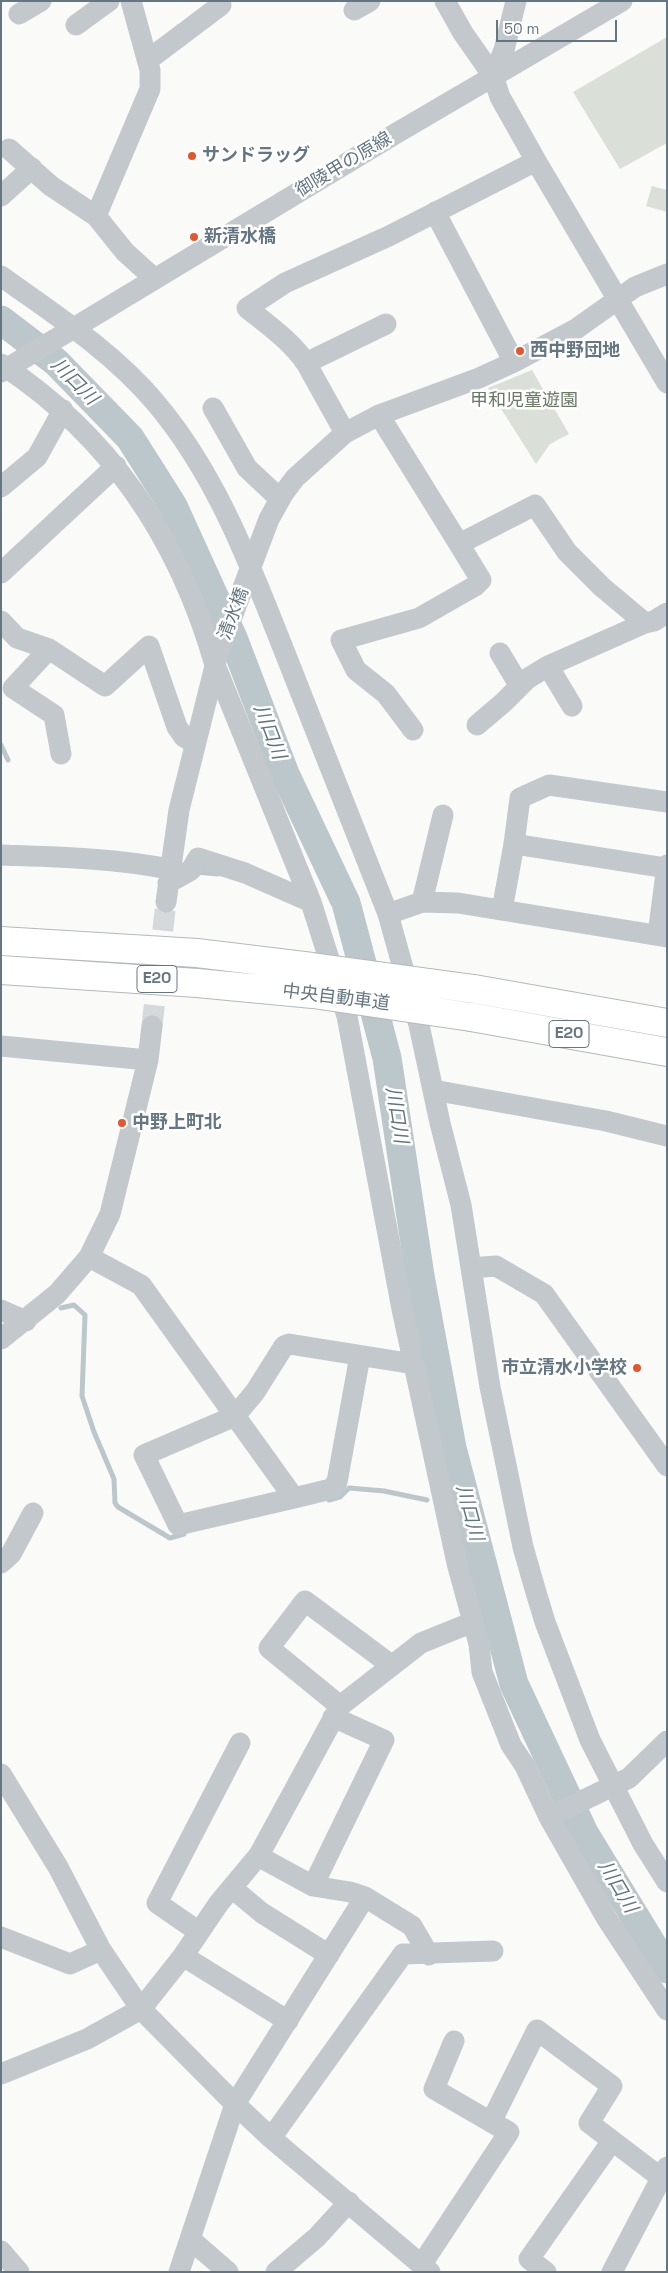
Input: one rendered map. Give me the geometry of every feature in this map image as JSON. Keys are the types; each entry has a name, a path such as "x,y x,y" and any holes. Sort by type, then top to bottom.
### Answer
{"highway":[{"name":"中央自動車道","path":"1,941 197,953 312,967 474,989 667,1023"},
{"name":"中央自動車道","path":"1,970 168,980 313,994 471,1017 667,1052"}],"street":[{"path":"19,14 41,1"},
{"path":"76,25 110,1"},
{"path":"96,216 150,89 148,60 131,1"},
{"path":"445,1 463,33 493,76 500,96 536,160 667,383"},
{"path":"493,76 504,50 516,1"},
{"name":"御陵甲の原線","path":"7,366 622,1"},
{"path":"148,60 221,5"},
{"path":"9,149 51,186 96,216 125,252 155,279"},
{"path":"345,433 300,355 275,330 247,308 285,283 389,236 536,160"},
{"path":"1,196 32,168"},
{"path":"436,212 514,362"},
{"name":"清水橋","path":"167,885 179,810 217,660 269,519 295,478 345,433 379,416 480,378 514,362 576,329 635,287 667,274"},
{"path":"1,276 70,330 126,370 156,402 186,442 218,495 250,571 388,914 419,1025 462,1205 490,1388 523,1548 545,1622 610,1787 667,1882"},
{"path":"306,363 386,324"},
{"path":"7,366 63,410 116,466 146,508 169,547 205,629 311,902 347,1016 414,1364 453,1545 479,1644 482,1672 511,1745 525,1766 607,1919 667,2010"},
{"path":"213,408 247,468 280,499"},
{"path":"1,487 37,457 63,410"},
{"path":"379,416 481,580 419,618 341,640 356,670 386,694 413,730"},
{"path":"1,572 116,466"},
{"path":"459,544 535,505 567,552 602,587 645,623"},
{"path":"477,725 504,702 519,685 548,666 645,623 654,621 667,613"},
{"path":"1,620 17,638 49,649 105,686 149,646 177,727 184,737 195,744"},
{"path":"49,649 13,688 54,715 61,754"},
{"path":"500,653 519,685"},
{"path":"548,666 572,706"},
{"path":"502,910 520,798 548,785 667,802"},
{"path":"422,902 443,815"},
{"path":"388,914 422,902 458,903 662,936 666,867 514,844"},
{"path":"1,855 150,865 167,885 191,870 198,858 245,873 311,902"},
{"path":"1,1339 26,1321 57,1294 89,1257 110,1214 148,1060 152,1026"},
{"path":"1,1046 148,1060"},
{"path":"433,1090 606,1122 667,1136"},
{"path":"89,1257 141,1285 294,1498"},
{"path":"471,1268 496,1266 544,1294 667,1466"},
{"path":"1,1310 26,1321"},
{"path":"360,1356 337,1482 332,1488 178,1525 144,1455 234,1416 255,1392 284,1346 289,1344 414,1364"},
{"path":"1,1563 11,1554 33,1512"},
{"path":"313,1886 384,1740 336,1712 269,1648 305,1601 391,1665"},
{"path":"1,2074 87,2039 141,2009 258,1856 336,1712 391,1665 422,1643 473,1622"},
{"path":"551,1816 629,1778 667,1741"},
{"path":"199,1932 158,1903 240,1742"},
{"path":"2,1776 58,1867 101,1950 141,2009 234,2104 271,2138 426,2268 509,2132 434,2089 454,2042"},
{"path":"258,1856 313,1886 350,1892 365,1897 412,1926 429,1955"},
{"path":"232,1888 262,1913 329,1955"},
{"path":"179,2272 234,2104 365,1897"},
{"path":"1,1937 70,1964 101,1950"},
{"path":"271,2138 403,1954 429,1955 493,1951"},
{"path":"183,1956 288,2021"},
{"path":"491,2122 537,2030 612,2086 589,2123 612,2141 664,2172 612,2272"},
{"path":"546,2272 529,2259 612,2141"},
{"path":"276,2272 316,2237 349,2202"},
{"path":"190,2240 228,2272"},
{"path":"1,2251 19,2272"}],"green space":[{"path":"667,37 667,143 620,169 573,92"},
{"path":"652,186 667,190 667,212 646,206"},
{"name":"甲和児童遊園","path":"532,370 569,434 550,444 536,464 488,388"}],"waterway":[{"name":"川口川","path":"1,320 56,362 130,438 173,506 233,638 285,774 346,903 387,1058 420,1276 452,1448 514,1684 584,1833 667,1969"},
{"path":"1,745 8,760"},
{"path":"196,872 218,874"},
{"path":"61,1308 74,1305 85,1315 82,1396 94,1432 114,1479 115,1503 118,1507 170,1538 184,1534"},
{"path":"329,1500 340,1497 349,1488 384,1491 427,1500"}],"tunnel":[{"path":"152,1026 166,902"}],"place":[{"name":"サンドラッグ","path":"192,156"},
{"name":"新清水橋","path":"194,237"},
{"name":"西中野団地","path":"520,351"},
{"name":"中野上町北","path":"122,1123"},
{"name":"市立清水小学校","path":"637,1368"}]}
